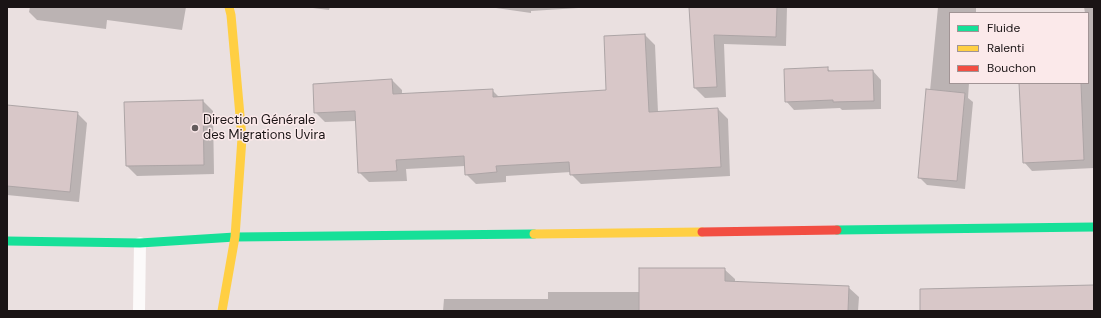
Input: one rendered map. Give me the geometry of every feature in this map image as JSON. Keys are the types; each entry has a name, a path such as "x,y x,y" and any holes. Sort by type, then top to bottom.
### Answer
{"street":[{"path":"222,311 235,237 242,138 231,15 229,7"},
{"path":"7,241 140,244 235,237 1094,227"}],"lane":[{"path":"139,311 140,244"}],"building":[{"path":"689,7 777,7 776,37 714,35 717,87 694,88"},
{"path":"645,34 649,112 718,108 721,167 570,175 569,162 496,166 497,172 465,175 464,156 396,160 397,171 358,173 355,111 314,113 313,84 392,79 393,94 493,89 493,97 606,90 604,36"},
{"path":"828,67 828,71 873,70 874,101 833,102 833,100 785,102 784,69"},
{"path":"1019,84 1081,84 1084,160 1023,163"},
{"path":"926,89 965,93 957,181 918,178"},
{"path":"203,100 204,165 126,166 124,102"},
{"path":"7,105 78,112 70,192 7,186"},
{"path":"639,268 725,268 725,281 849,286 848,311 639,311"},
{"path":"1094,285 1094,311 920,311 920,289"}],"traffic: fast":[{"path":"837,230 1094,227"},
{"path":"7,241 140,243 235,237 534,234"}],"traffic: slow":[{"path":"222,311 235,237 242,138 231,15 229,7"},
{"path":"534,234 702,232"}],"traffic: jam":[{"path":"702,232 837,230"}],"place":[{"name":"Direction Générale des Migrations Uvira","path":"195,128"}]}
